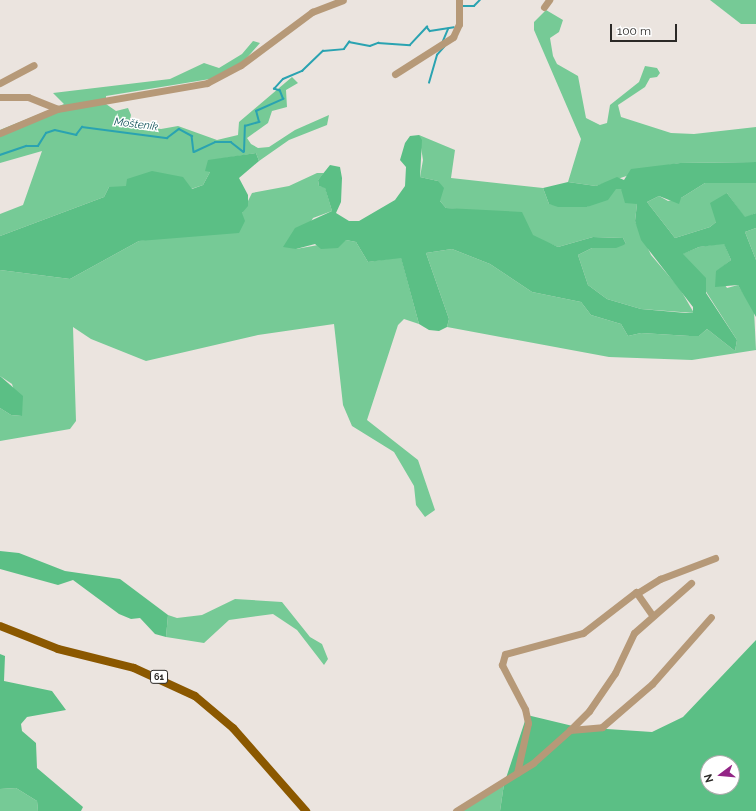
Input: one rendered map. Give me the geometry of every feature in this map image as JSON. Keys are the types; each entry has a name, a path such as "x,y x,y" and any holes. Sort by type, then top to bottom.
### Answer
{"main road":[{"name":"61","path":"0,626 58,649 134,668 195,696 233,728 306,811"}],"street":[{"path":"0,133 57,109 208,83 234,70 306,17 333,1 343,0"},
{"path":"544,7 548,0"},
{"path":"395,74 444,44 459,24 460,5"},
{"path":"0,83 34,65"},
{"path":"0,97 28,97 57,109"},
{"path":"517,773 528,723 525,709 502,665 505,654 583,633 625,597 638,592 660,579 715,558"},
{"path":"456,811 517,773 570,730 589,711 615,673 634,633 691,583"},
{"path":"638,592 654,616"},
{"path":"570,730 602,727 652,684 711,617"}],"green space":[{"path":"710,0 756,0 756,24 741,24"},
{"path":"546,10 563,20 559,32 550,38 553,56 557,64 578,76 586,118 600,125 607,123 610,105 639,82 645,66 657,68 660,73 657,77 650,78 645,87 618,105 621,117 671,133 694,134 756,127 756,162 680,163 651,168 596,186 568,182 581,139 534,30 534,22"},
{"path":"253,41 260,43 244,61 210,79 106,96 106,104 116,111 128,108 131,115 129,125 161,129 178,126 217,140 238,135 239,122 292,77 298,83 286,90 287,107 272,111 268,123 247,138 251,144 258,148 269,147 295,130 329,115 327,125 289,140 259,161 256,153 208,161 210,172 203,185 191,189 109,187 104,197 0,236 0,214 23,205 42,151 0,163 0,130 64,104 53,93 170,79 204,63 219,68 242,54"},
{"path":"419,135 455,150 451,178 543,188 549,204 587,207 616,188 621,189 637,204 635,221 651,255 680,289 694,313 641,309 607,299 588,285 578,255 592,248 626,244 623,238 593,237 558,247 467,210 446,208 440,201 438,181 420,177 423,160"},
{"path":"419,135 422,140 420,177 438,181 444,188 440,201 446,208 522,212 533,235 558,247 593,237 623,238 626,244 616,248 592,248 578,255 588,285 607,299 641,309 686,313 693,313 693,307 641,240 635,221 637,204 625,203 621,189 616,189 608,200 587,207 558,207 549,204 543,188 568,182 596,186 617,177 624,180 631,169 680,163 756,162 756,183 705,183 681,198 679,204 659,196 647,202 675,238 710,227 716,222 710,203 727,193 745,217 756,213 756,228 745,232 756,260 756,317 738,285 715,287 716,271 731,260 724,244 699,247 683,254 706,278 706,293 737,340 735,351 707,329 699,336 641,333 628,336 621,324 591,315 581,302 532,292 490,264 452,249 426,253 449,319 447,327 439,331 429,330 419,324 401,258 368,262 356,242 346,240 338,248 321,249 315,244 296,249 283,247 295,228 332,211 325,188 319,186 318,180 330,165 340,167 342,178 341,202 336,213 349,221 359,221 395,200 405,186 406,167 400,160 405,143 410,136"},
{"path":"256,153 259,161 239,178 248,195 248,206 242,213 245,221 239,233 139,241 70,279 0,270 0,236 104,197 109,187 126,186 127,179 152,171 183,177 192,189 203,185 210,172 205,171 208,160"},
{"path":"317,173 324,173 318,180 319,186 325,187 332,211 313,218 296,249 346,240 356,242 368,262 401,257 419,324 404,319 398,325 367,420 418,460 435,510 425,517 416,505 414,486 394,452 352,426 343,405 334,324 258,335 146,361 91,339 73,327 76,421 70,429 0,441 0,408 11,415 22,416 12,384 0,376 0,270 70,279 139,241 169,236 242,213 252,193 289,186"},
{"path":"705,183 756,183 756,213 745,218 727,193 716,222 710,227 675,238 647,202 659,196 668,201 681,198"},
{"path":"756,228 756,260 745,232"},
{"path":"724,243 731,260 716,272 727,288 738,285 754,310 756,350 692,360 609,357 447,327 449,319 426,253 452,249 490,264 532,292 581,302 591,315 621,324 628,336 641,333 699,336 707,329 735,351 737,340 682,254 699,247"},
{"path":"0,376 23,396 22,416 11,415 0,408"},
{"path":"0,551 19,553 65,571 120,579 168,615 166,637 155,634 140,618 131,619 119,614 73,580 58,585 0,569"},
{"path":"235,599 282,602 310,637 322,644 328,659 324,665 297,630 273,614 229,620 204,643 166,637 168,615 177,618 202,615"},
{"path":"756,640 756,811 500,811 504,784 527,715 577,727 652,732 683,717"},
{"path":"0,654 5,656 4,681 52,691 66,710 27,717 21,724 22,731 36,743 37,768 83,807 81,811 38,811 37,801 16,788 0,789"},
{"path":"504,784 500,811 460,811"},
{"path":"16,788 37,801 38,811 0,811 0,789"}],"waterway":[{"name":"Mošteník","path":"462,6 474,6 480,0"},
{"name":"Mošteník","path":"0,155 26,146 38,146 46,133 55,130 76,135 82,127 167,138 179,129 192,136 194,152 215,142 231,142 244,152 245,126 259,122 256,111 283,99 280,91 274,89 283,79 302,71 323,51 344,49 349,42 370,46 378,43 410,45 427,27 430,31 454,27"},
{"path":"443,41 448,29"},
{"path":"429,83 437,55 444,47"}]}
